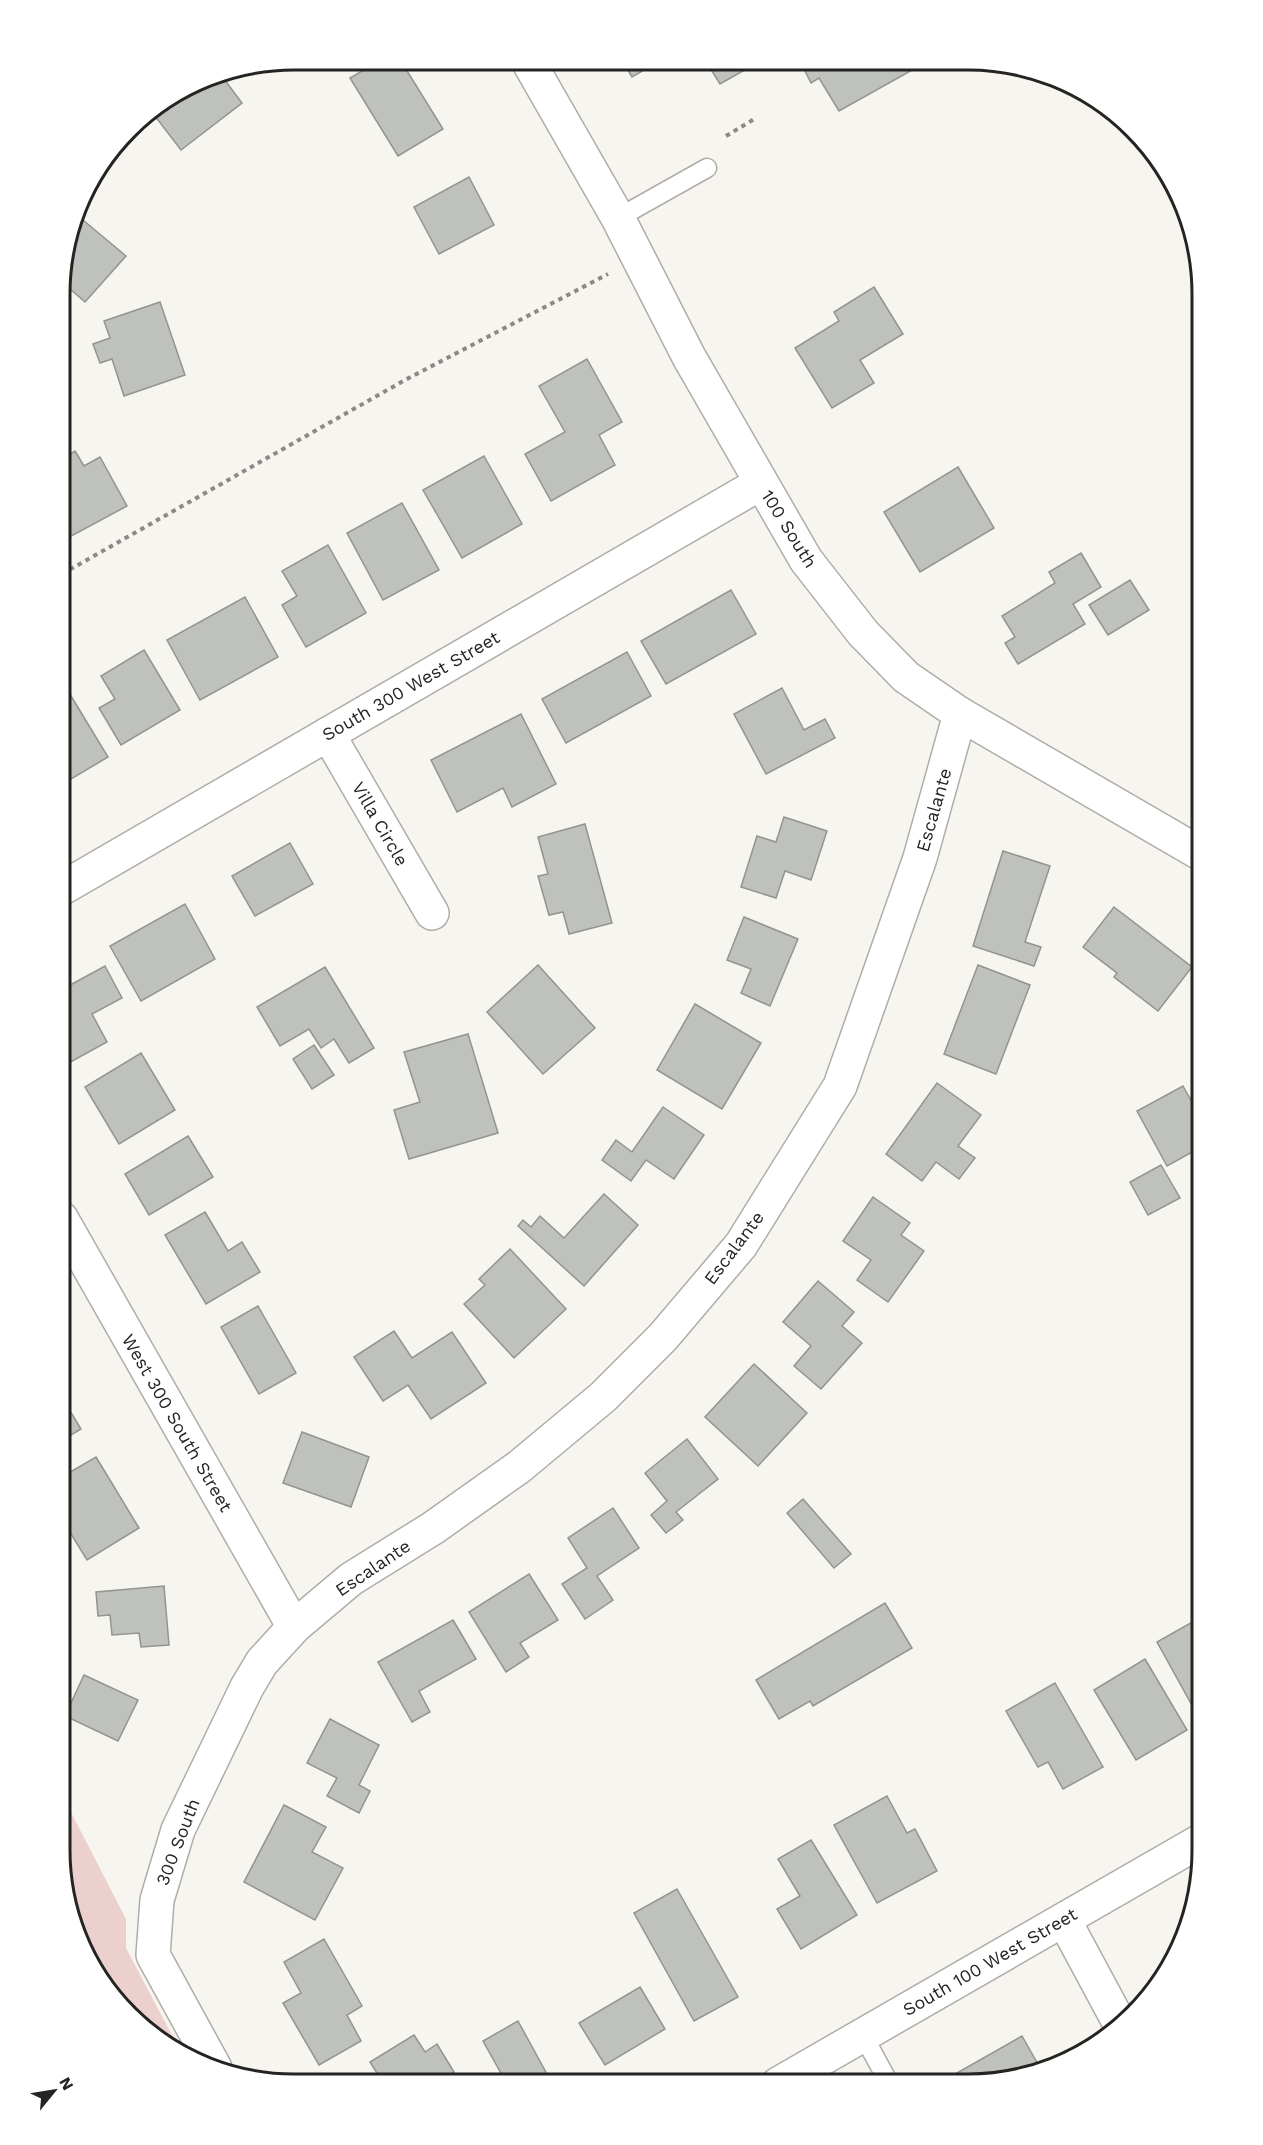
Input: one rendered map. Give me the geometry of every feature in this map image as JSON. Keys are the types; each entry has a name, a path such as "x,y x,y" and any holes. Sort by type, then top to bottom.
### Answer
{"street":[{"name":"100 South","path":"533,70 618,218 689,357 806,560 863,633 906,677 960,714 1192,849"},
{"name":"South 300 West Street","path":"70,884 761,483"},
{"name":"Escalante","path":"294,1628 351,1579 433,1528 519,1467 603,1396 663,1337 741,1245 840,1086 920,858 960,714"},
{"name":"Villa Circle","path":"328,735 432,913"},
{"name":"West 300 South Street","path":"70,1234 294,1628"},
{"name":"300 South","path":"208,2056 153,1955 157,1900 178,1830 247,1687 262,1662 294,1628"},
{"name":"South 100 West Street","path":"795,2074 1192,1846"},
{"path":"1064,1920 1117,2018"}],"lane":[{"path":"618,218 708,168"},
{"path":"863,2035 884,2074"}],"path":[{"path":"726,136 756,118"},
{"path":"70,569 405,380 600,278"}],"shaded area":[{"path":"70,1810 126,1919 126,1948 174,2039 147,2019 126,1998 108,1975 88,1936 78,1908 72,1879"}],"building":[{"path":"364,70 407,70 443,129 398,156 350,78"},
{"path":"628,70 644,70 632,77"},
{"path":"711,70 745,70 720,84"},
{"path":"804,70 912,70 839,111 819,78 811,83"},
{"path":"226,81 242,103 181,150 157,118 196,94"},
{"path":"469,177 494,225 439,254 414,207"},
{"path":"83,220 126,256 85,302 70,289 72,266"},
{"path":"874,287 903,334 860,360 874,383 832,408 795,348 839,321 834,312"},
{"path":"160,302 185,375 124,396 112,359 100,363 93,344 110,338 104,321"},
{"path":"587,359 622,422 599,435 615,465 551,501 525,454 565,432 539,386"},
{"path":"75,451 84,466 100,457 127,506 70,537 70,454"},
{"path":"484,456 522,524 462,558 423,490"},
{"path":"958,467 994,528 920,572 884,512"},
{"path":"402,503 439,570 383,600 347,533"},
{"path":"328,545 366,613 306,647 282,605 297,596 282,571"},
{"path":"1081,553 1101,587 1073,604 1085,624 1018,664 1005,643 1015,637 1002,616 1055,583 1049,572"},
{"path":"1130,580 1149,610 1108,635 1089,605"},
{"path":"731,590 756,634 666,684 641,641"},
{"path":"245,597 278,657 200,700 167,640"},
{"path":"144,650 180,710 121,745 99,708 115,699 101,676"},
{"path":"627,652 651,696 566,743 542,699"},
{"path":"782,688 804,730 825,719 835,738 766,774 734,714"},
{"path":"70,694 108,757 70,780"},
{"path":"521,714 556,784 512,807 503,788 457,812 431,760"},
{"path":"784,817 827,831 811,880 785,871 776,898 741,887 757,836 776,842"},
{"path":"585,824 612,923 569,934 563,912 549,915 538,876 548,874 538,837"},
{"path":"290,843 313,884 255,916 232,876"},
{"path":"1003,851 1050,866 1025,942 1041,947 1034,966 973,946"},
{"path":"185,904 215,959 141,1001 110,946"},
{"path":"1114,907 1192,967 1158,1011 1114,977 1117,973 1083,947"},
{"path":"744,917 798,939 770,1006 741,993 751,969 727,960"},
{"path":"538,965 595,1028 543,1074 487,1012"},
{"path":"978,965 1030,985 996,1074 944,1054"},
{"path":"105,966 122,998 92,1014 107,1042 70,1062 70,985"},
{"path":"325,967 374,1048 349,1063 334,1039 321,1048 309,1029 280,1046 257,1007"},
{"path":"695,1004 761,1043 722,1109 657,1070"},
{"path":"468,1034 498,1133 409,1159 394,1110 420,1102 404,1052"},
{"path":"314,1045 334,1075 312,1089 293,1059"},
{"path":"141,1053 175,1110 119,1144 85,1087"},
{"path":"937,1083 981,1115 958,1146 975,1158 959,1179 936,1162 922,1181 886,1154"},
{"path":"1183,1086 1192,1102 1192,1152 1167,1166 1137,1111"},
{"path":"663,1107 704,1135 674,1179 646,1160 631,1181 602,1160 616,1140 632,1152"},
{"path":"188,1136 213,1177 149,1215 125,1174"},
{"path":"1161,1165 1180,1198 1148,1215 1130,1182"},
{"path":"604,1194 638,1225 584,1286 518,1226 523,1220 531,1227 540,1216 564,1238"},
{"path":"873,1197 910,1223 901,1235 924,1251 888,1302 857,1280 871,1260 843,1241"},
{"path":"205,1212 228,1251 242,1242 260,1272 206,1304 165,1235"},
{"path":"510,1249 566,1309 514,1358 464,1304 485,1285 479,1279"},
{"path":"818,1281 854,1312 842,1326 862,1343 821,1389 794,1366 811,1346 783,1322"},
{"path":"258,1306 296,1373 259,1394 221,1327"},
{"path":"394,1331 412,1358 452,1332 486,1383 431,1419 408,1385 383,1401 354,1357"},
{"path":"754,1364 807,1413 758,1466 705,1417"},
{"path":"70,1411 81,1429 70,1436"},
{"path":"302,1432 369,1457 351,1507 283,1483"},
{"path":"687,1439 718,1479 676,1512 683,1520 666,1533 651,1515 667,1501 645,1473"},
{"path":"96,1457 139,1528 87,1560 70,1532 70,1472"},
{"path":"803,1499 851,1554 834,1568 787,1513"},
{"path":"613,1508 639,1548 597,1576 613,1600 585,1619 562,1584 587,1568 568,1538"},
{"path":"529,1574 558,1620 520,1643 529,1657 506,1672 469,1612"},
{"path":"164,1586 169,1645 141,1647 139,1633 112,1635 110,1615 98,1616 96,1592"},
{"path":"885,1603 912,1648 813,1706 810,1701 779,1719 756,1680"},
{"path":"453,1620 476,1659 419,1691 430,1712 412,1722 378,1662"},
{"path":"1192,1622 1192,1705 1157,1642"},
{"path":"1145,1659 1187,1730 1136,1760 1094,1690"},
{"path":"84,1675 138,1700 118,1741 70,1718 70,1705"},
{"path":"1055,1683 1103,1767 1063,1789 1048,1762 1038,1767 1006,1711"},
{"path":"330,1719 379,1745 359,1785 370,1791 359,1813 327,1796 337,1778 307,1763"},
{"path":"887,1796 907,1833 915,1829 937,1871 877,1903 834,1825"},
{"path":"284,1805 326,1827 312,1852 343,1868 315,1920 244,1882"},
{"path":"811,1840 857,1915 801,1949 777,1909 800,1896 778,1859"},
{"path":"677,1889 738,1997 694,2021 634,1913"},
{"path":"324,1939 362,2006 347,2015 361,2041 319,2065 283,2003 301,1993 284,1962"},
{"path":"640,1987 665,2029 605,2065 579,2023"},
{"path":"518,2021 547,2074 501,2074 483,2041"},
{"path":"414,2035 425,2052 437,2044 454,2072 451,2074 377,2074 370,2062"},
{"path":"1022,2036 1038,2064 997,2073 955,2074"}]}
